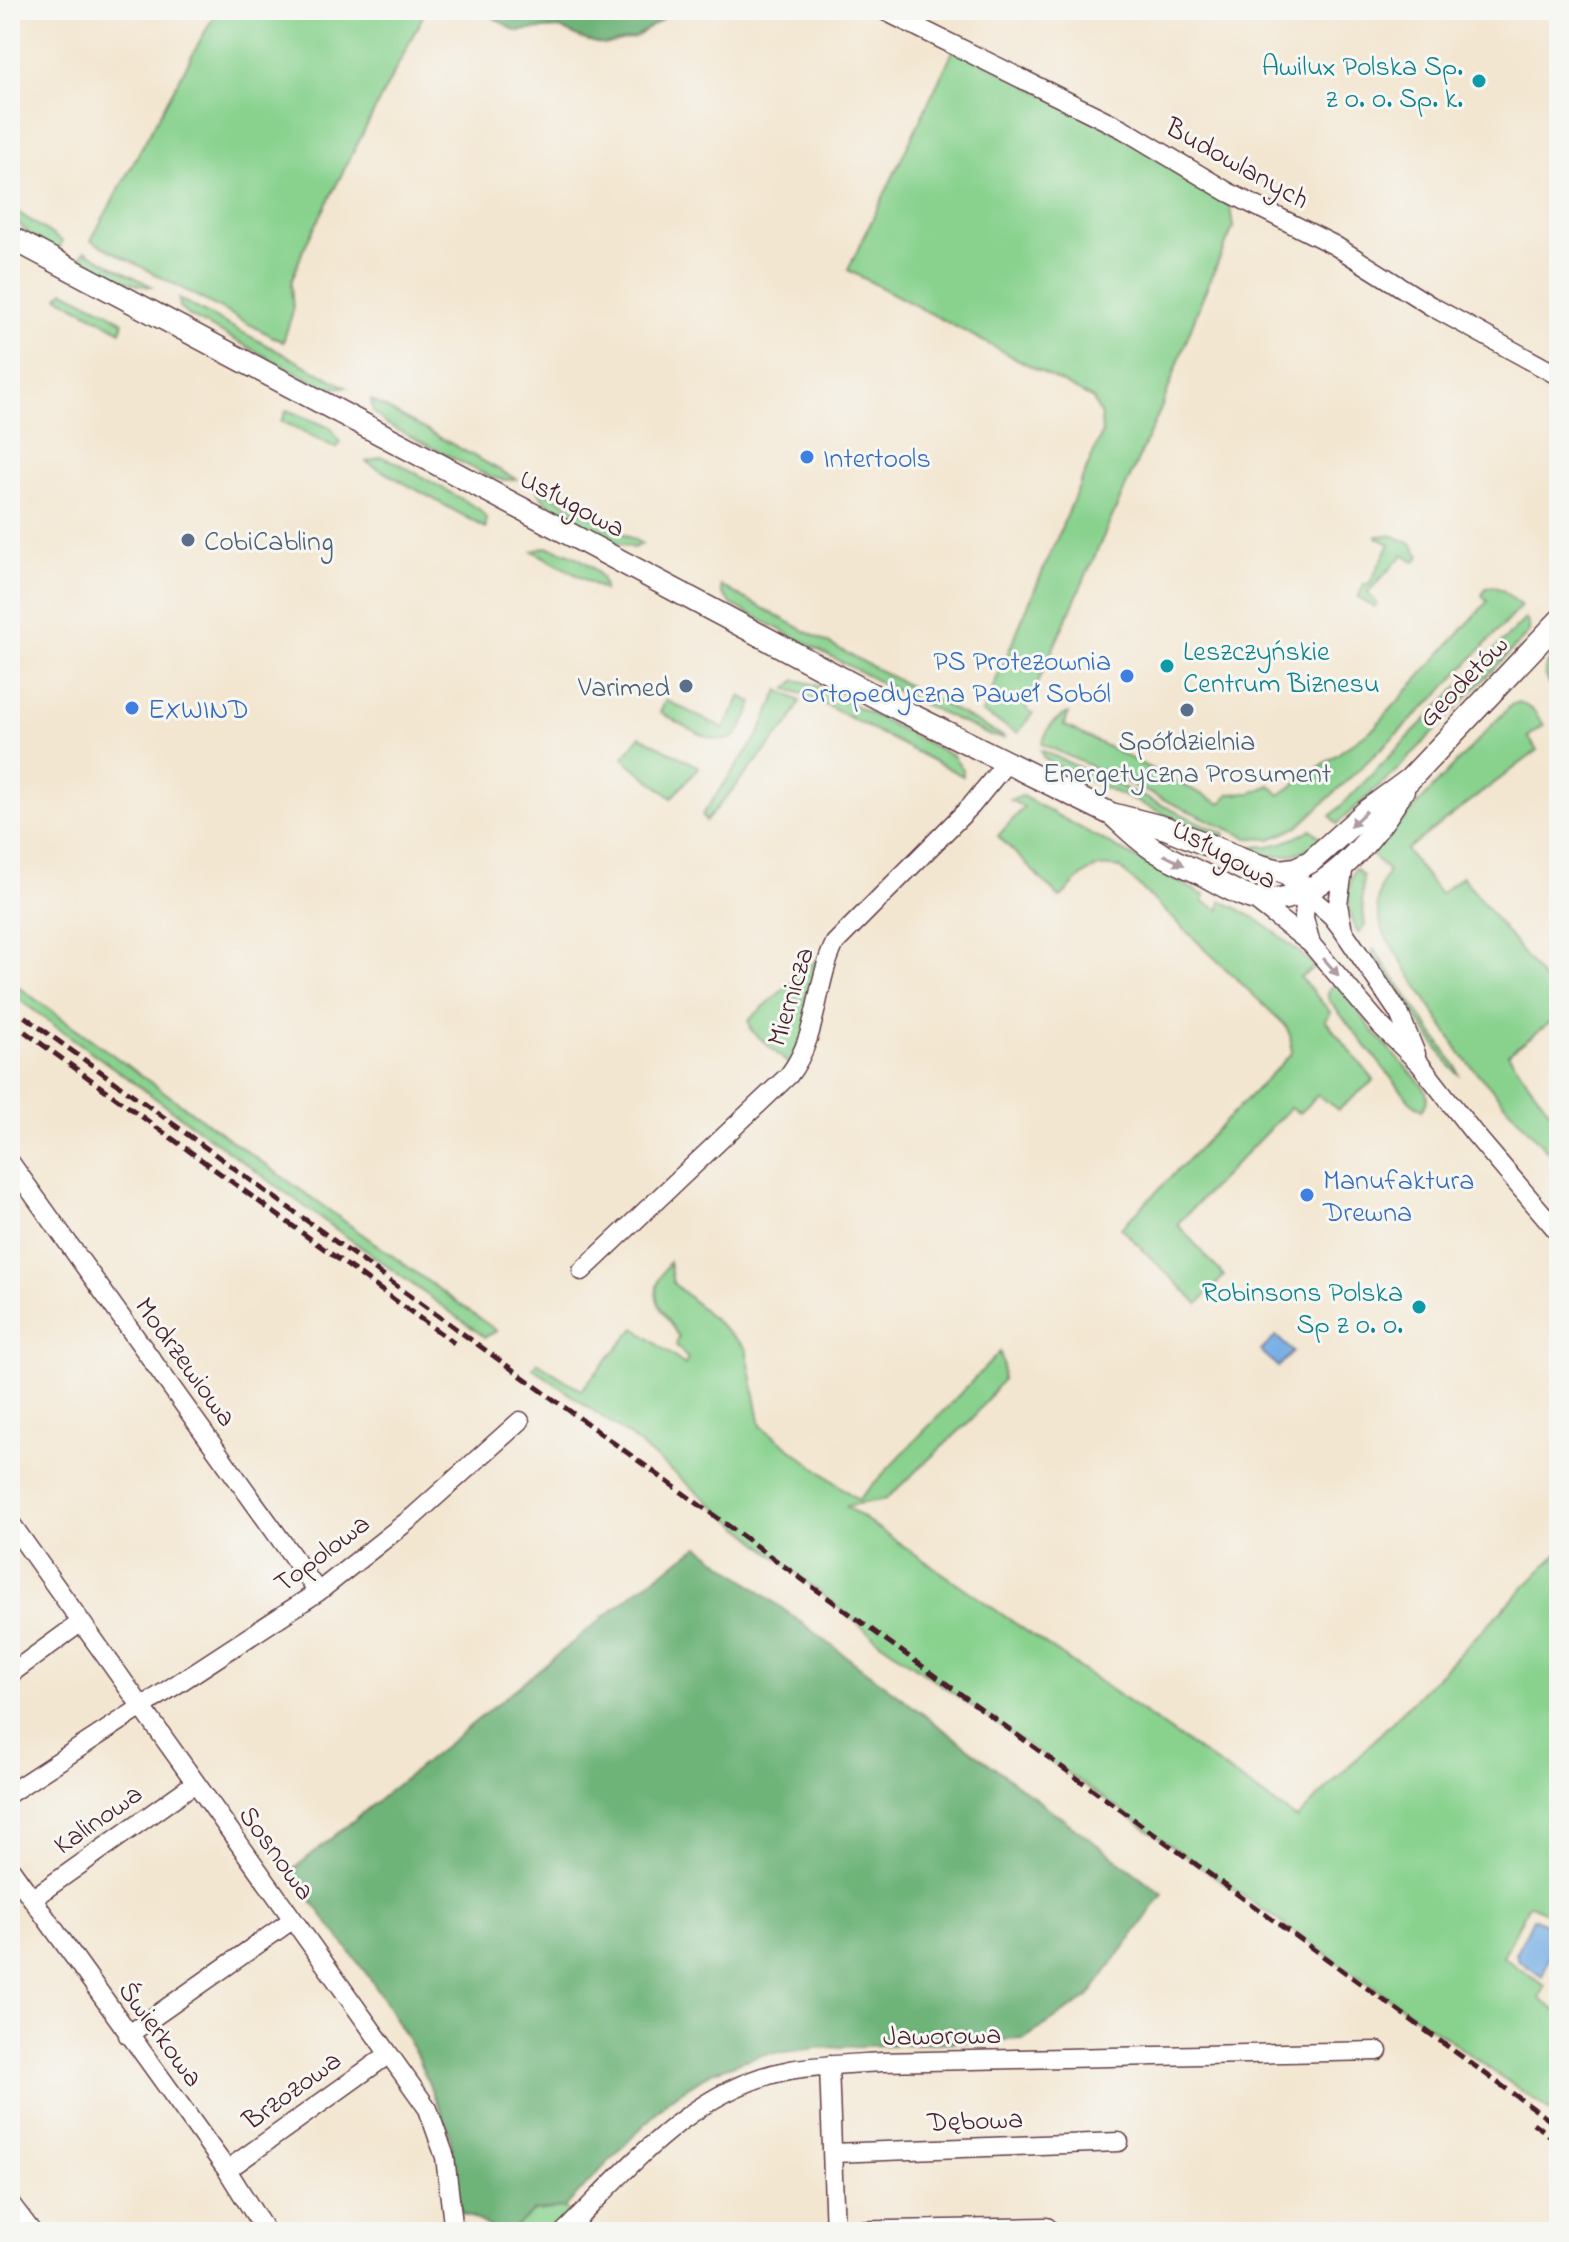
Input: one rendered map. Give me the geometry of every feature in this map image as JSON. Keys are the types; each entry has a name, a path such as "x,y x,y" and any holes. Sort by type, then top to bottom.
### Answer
{"street":[{"name":"Budowlanych","path":"883,10 1123,129 1228,192 1334,245 1431,306 1559,376"},
{"name":"Usługowa","path":"10,237 899,709 1111,814 1166,828 1280,871 1310,862"},
{"name":"Geodetów","path":"1310,862 1368,810 1409,780 1559,621"},
{"name":"Miernicza","path":"582,1271 789,1075 807,1044 825,969 835,943 971,806 1007,762"},
{"name":"Geodetów","path":"1252,898 1277,898 1305,892 1344,865 1383,825 1409,780"},
{"name":"Usługowa","path":"1111,814 1153,849 1252,898 1311,944 1380,1025 1420,1064 1559,1233"},
{"name":"Usługowa","path":"1310,862 1304,918 1311,944"},
{"path":"1342,929 1338,904 1344,865"},
{"name":"Usługowa","path":"1280,871 1332,916 1342,929 1399,1013 1420,1064"},
{"name":"Modrzewiowa","path":"10,1162 318,1592"},
{"name":"Topolowa","path":"10,1793 318,1592 414,1516 520,1421"},
{"name":"Sosnowa","path":"10,1522 428,2109 445,2157 454,2232"},
{"path":"10,1674 80,1623"},
{"name":"Kalinowa","path":"33,1898 195,1783"},
{"name":"Świerkowa","path":"10,1868 227,2170 266,2232"},
{"path":"128,2035 292,1920"},
{"name":"Jaworowa","path":"564,2232 653,2144 698,2107 755,2080 788,2071 829,2065 1378,2051"},
{"name":"Brzozowa","path":"227,2170 389,2054"},
{"path":"829,2065 835,2232 1047,2227"},
{"name":"Dębowa","path":"833,2153 1119,2142"},
{"path":"10,2203 32,2232"}],"green space":[{"path":"217,10 426,10 303,250 291,283 293,311 283,342 91,240"},
{"path":"481,10 667,10 664,18 634,38 604,45 560,28 516,31"},
{"path":"955,47 1228,192 1233,228 1203,296 1162,406 1026,709 1033,713 1018,733 982,713 1102,433 1101,416 1093,399 848,270"},
{"path":"10,207 62,241 59,252 31,235 10,216"},
{"path":"85,251 153,287 133,284 106,272 80,258"},
{"path":"64,291 123,322 121,331 58,297"},
{"path":"179,299 346,387 325,388 188,315 180,307"},
{"path":"371,400 516,479 490,477 386,424 373,412"},
{"path":"287,410 331,428 341,443 336,448 281,421"},
{"path":"381,457 396,462 479,509 486,518 486,528 366,462"},
{"path":"536,487 642,544 634,548 578,525 552,508"},
{"path":"1391,535 1412,544 1420,556 1415,562 1404,554 1367,593 1377,603 1374,607 1358,598 1390,544 1377,536"},
{"path":"546,547 574,556 591,566 598,573 604,590 533,551"},
{"path":"721,586 1006,738 991,736 910,698 731,604 722,593"},
{"path":"1493,586 1521,606 1439,694 1298,827 1271,839 1248,838 1042,744 1051,725 1069,713 1064,725 1221,804 1229,794 1251,793 1270,785 1280,795 1374,728 1488,601 1482,595 1486,588"},
{"path":"1525,619 1529,632 1398,769 1337,824 1331,816"},
{"path":"1559,655 1559,700 1548,681 1546,669 1547,664"},
{"path":"796,680 813,684 953,756 963,769 963,776 806,695 787,689"},
{"path":"779,690 800,701 791,721 706,821 702,815 758,736"},
{"path":"741,696 753,703 739,732 723,740 689,729 660,712 666,700 724,729"},
{"path":"1519,702 1533,710 1544,725 1528,737 1538,750 1406,850 1440,894 1462,876 1559,1000 1559,1016 1508,1054 1559,1124 1559,1157 1548,1152 1462,1056 1386,937 1379,920 1378,904 1388,871 1371,854 1511,705"},
{"path":"640,736 699,767 672,798 623,758"},
{"path":"1041,750 1225,834 1223,840 1053,765 1043,757"},
{"path":"1022,796 1205,896 1203,902 1220,910 1221,901 1259,921 1282,938 1315,967 1300,977 1331,1013 1325,1020 1374,1080 1338,1110 1318,1095 1299,1113 1290,1108 1177,1224 1224,1276 1198,1304 1121,1228 1292,1053 1290,1035 1285,1025 1120,868 1109,866 1093,869 1060,898 998,836 1024,807 1010,800"},
{"path":"1311,829 1322,839 1304,851 1285,856 1244,853 1243,846 1278,844"},
{"path":"1355,868 1363,876 1365,926 1358,933 1351,917 1349,901"},
{"path":"835,943 794,1069 751,1030 749,1020"},
{"path":"1374,949 1459,1074 1450,1066 1372,952"},
{"path":"10,981 497,1331 485,1337 10,993"},
{"path":"1337,982 1373,1031 1423,1086 1427,1098 1422,1110 1410,1101 1328,999 1328,990"},
{"path":"669,1262 673,1283 746,1348 761,1426 858,1500 1000,1352 1002,1380 972,1419 886,1499 846,1506 1297,1819 1559,1552 1559,1919 1529,1904 1503,1957 1545,1986 1540,1999 1559,2013 1559,2117 880,1642 629,1436 533,1368 537,1362 581,1390 635,1328 685,1365 688,1359 676,1345 679,1337 661,1309 656,1292"},
{"path":"699,1546 1163,1894 1088,1997 1024,2039 817,2048 760,2055 712,2072 669,2099 564,2208 533,2211 510,2232 500,2232 461,2212 449,2131 416,2054 374,1984 290,1872 636,1591"},
{"path":"564,2208 573,2216 555,2232 510,2232 533,2211"}],"water":[{"path":"1276,1336 1293,1352 1278,1367 1261,1351"},
{"path":"1533,1918 1559,1931 1542,1977 1519,1960 1516,1954"}],"railway":[{"path":"10,1006 1559,2127"},
{"path":"10,1021 454,1343"},
{"path":"1533,2123 1559,2142"}],"place":[{"name":"Awilux Polska Sp. z o. o. Sp. k.","path":"1479,81"},
{"name":"Intertools","path":"807,457"},
{"name":"CobiCabling","path":"188,540"},
{"name":"Leszczyńskie Centrum Biznesu","path":"1167,666"},
{"name":"PS Protezownia Ortopedyczna Paweł Soból","path":"1127,676"},
{"name":"Varimed","path":"686,686"},
{"name":"EXWIND","path":"132,708"},
{"name":"Spółdzielnia Energetyczna Prosument","path":"1187,710"},
{"name":"Manufaktura Drewna","path":"1307,1195"},
{"name":"Robinsons Polska Sp z o. o.","path":"1419,1307"}]}
